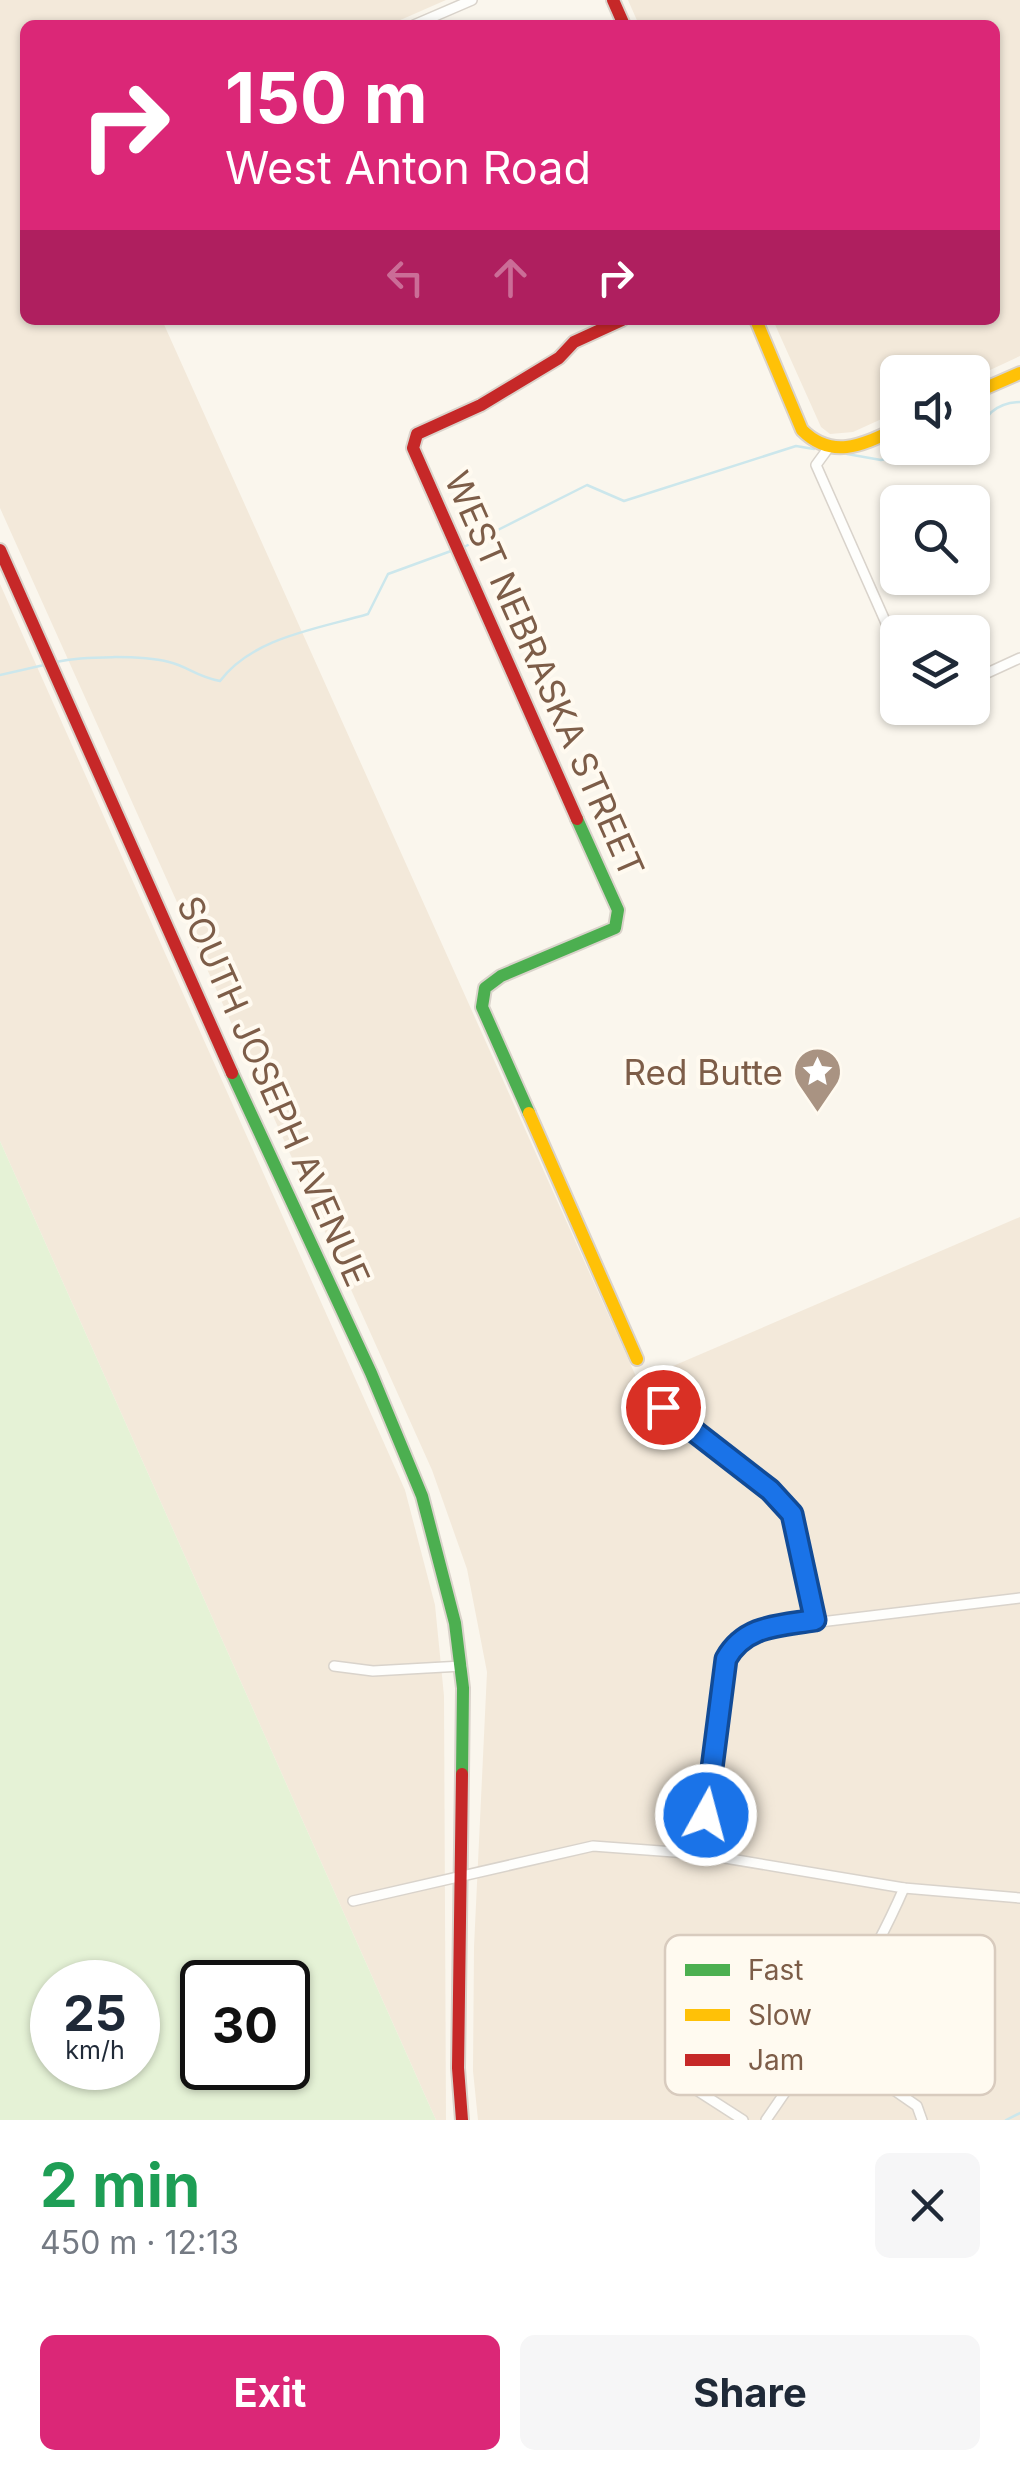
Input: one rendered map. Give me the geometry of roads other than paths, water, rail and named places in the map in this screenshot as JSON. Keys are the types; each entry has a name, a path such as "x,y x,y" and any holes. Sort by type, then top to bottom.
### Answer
{"main road":[{"name":"WEST NEBRASKA STREET","path":"611,325 574,342 559,358 481,404 417,434 413,448 618,910 616,928 500,976 486,988 482,1007 637,1359"},
{"path":"758,325 802,430 827,450 854,448 880,436"},
{"path":"990,386 1020,373"},
{"name":"SOUTH JOSEPH AVENUE","path":"0,550 424,1500 453,1601 462,1666 458,2068 462,2120"}],"street":[{"path":"426,20 472,0"},
{"path":"827,450 816,465 882,615"},
{"path":"990,672 1020,658"},
{"path":"663,1407 770,1490 792,1514 815,1620"},
{"path":"701,1854 726,1659 736,1641 754,1630 815,1620 1020,1598"},
{"path":"334,1666 373,1671 462,1666"},
{"path":"353,1901 593,1846 701,1854 904,1888 1020,1898"},
{"path":"884,1935 904,1888"},
{"path":"705,2095 744,2120"},
{"path":"766,2120 784,2095"},
{"path":"901,2095 917,2106 922,2120"}],"waterway":[{"path":"990,415 1004,405 1020,402"},
{"path":"464,547 587,485 624,501 796,446 814,449"},
{"path":"847,454 880,460"},
{"path":"56,662 112,657 157,660 220,681 234,666 268,644 368,614 388,574 451,551"},
{"path":"0,675 44,665"},
{"path":"1006,2120 1020,2113"}],"place":[{"name":"Red Butte","path":"818,1114"}]}
